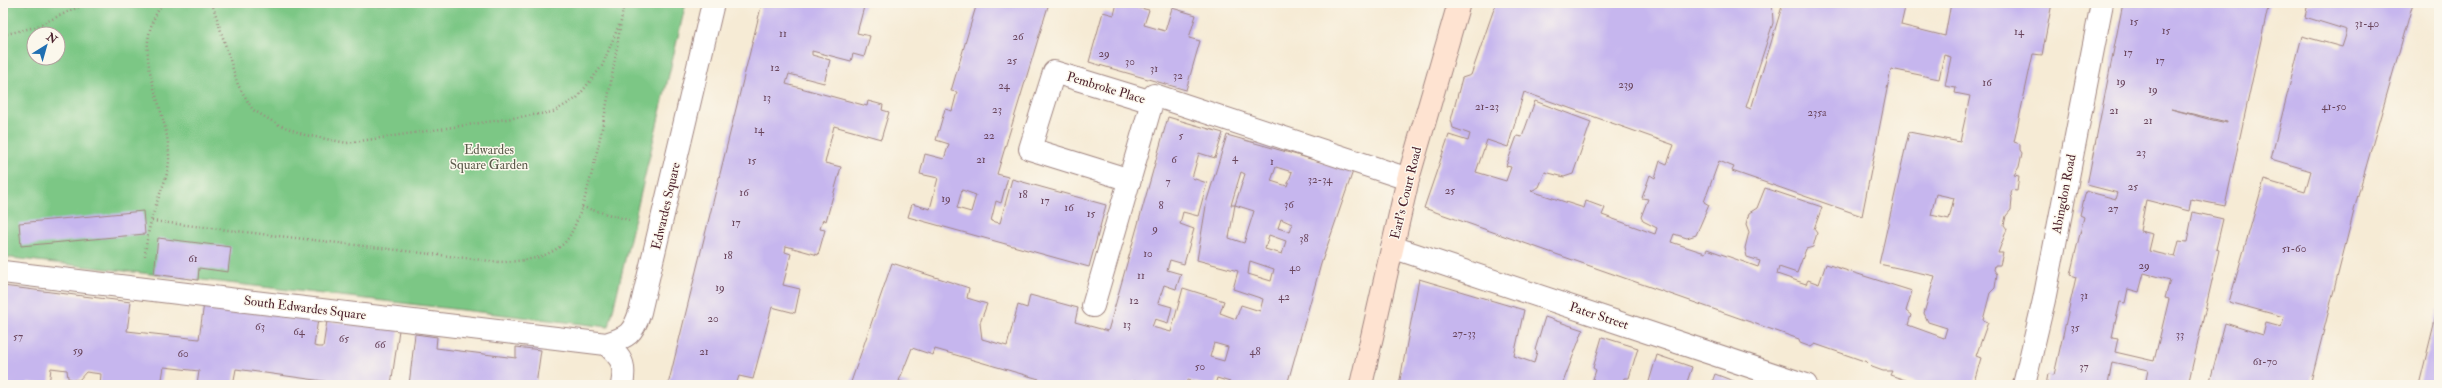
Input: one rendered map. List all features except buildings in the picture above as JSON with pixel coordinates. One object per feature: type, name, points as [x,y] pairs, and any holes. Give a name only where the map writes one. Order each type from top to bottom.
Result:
[{"type":"main road","name":"Earl's Court Road","points":[[1361,385],[1408,179],[1459,3]]},
{"type":"street","name":"Edwardes Square","points":[[606,344],[623,338],[635,330],[713,3]]},
{"type":"street","name":"Abingdon Road","points":[[2024,385],[2044,300],[2102,3]]},
{"type":"street","name":"Pembroke Place","points":[[1130,180],[1030,149],[1054,72],[1152,102]]},
{"type":"street","name":"Pembroke Place","points":[[1093,306],[1154,95],[1408,179]]},
{"type":"street","name":"Pater Street","points":[[1392,247],[1806,385]]},
{"type":"street","name":"South Edwardes Square","points":[[3,272],[606,344]]},
{"type":"street","points":[[606,344],[619,355],[625,371],[622,385]]},
{"type":"path","points":[[3,35],[35,27],[86,3]]},
{"type":"path","points":[[142,289],[145,253],[152,221],[165,182],[169,157],[165,122],[150,77],[147,49],[149,29],[163,3]]},
{"type":"path","points":[[212,3],[238,85],[253,110],[276,124],[305,135],[347,143],[553,112],[577,98],[602,66],[622,20]]},
{"type":"path","points":[[152,221],[499,262],[534,260],[563,245],[574,229],[582,207],[592,171],[622,20],[624,3]]},
{"type":"path","points":[[582,207],[660,228]]},
{"type":"green space","name":"Edwardes Square Garden","points":[[3,3],[686,3],[609,327],[3,257]]}]
